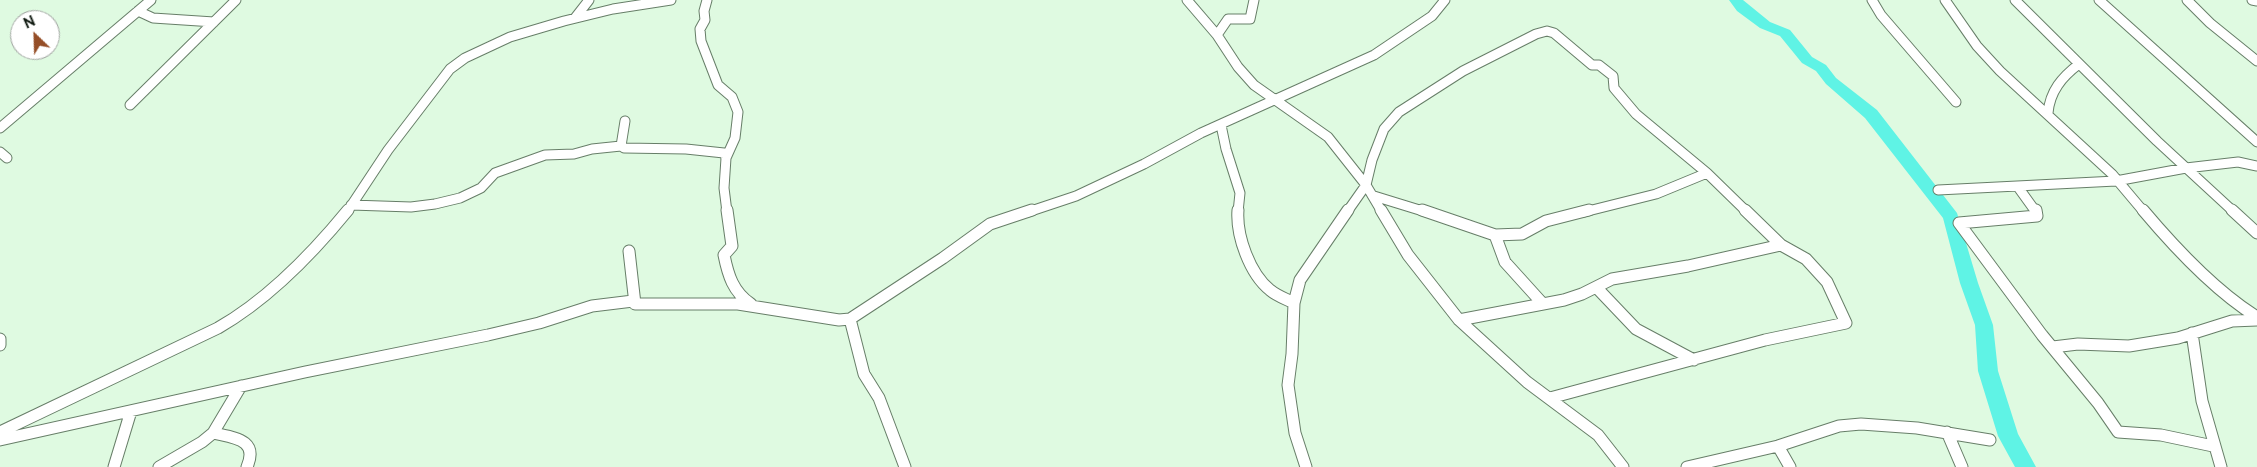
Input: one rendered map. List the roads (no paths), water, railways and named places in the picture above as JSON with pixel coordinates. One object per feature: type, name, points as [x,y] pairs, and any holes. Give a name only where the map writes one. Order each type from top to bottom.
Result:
[{"type":"street","points":[[0,128],[151,0]]},
{"type":"street","points":[[130,105],[236,0]]},
{"type":"street","points":[[575,18],[589,0]]},
{"type":"street","points":[[0,432],[218,328],[239,316],[307,258],[351,205],[388,150],[456,64],[489,47],[575,18],[635,4],[671,0]]},
{"type":"street","points":[[707,0],[704,10],[705,20],[700,29],[701,42],[718,85],[732,98],[738,112],[735,138],[726,158],[724,188],[732,246],[724,255],[737,293],[760,308]]},
{"type":"street","points":[[1187,0],[1197,14],[1217,35],[1238,67],[1254,85],[1274,102],[1301,117],[1328,137],[1374,196],[1395,237],[1460,320],[1527,382],[1598,435],[1623,467]]},
{"type":"street","points":[[1217,35],[1228,18],[1250,18],[1254,0]]},
{"type":"street","points":[[0,440],[450,341],[488,335],[539,323],[592,306],[633,301],[638,305],[738,304],[839,320],[850,319],[943,258],[990,224],[1076,196],[1144,164],[1178,145],[1374,55],[1432,16],[1445,0]]},
{"type":"street","points":[[1872,0],[1881,15],[1956,102]]},
{"type":"street","points":[[1945,0],[1978,46],[2000,71],[2048,113],[2116,181],[2163,234],[2196,266],[2257,318]]},
{"type":"street","points":[[2015,0],[2186,168],[2257,233]]},
{"type":"street","points":[[2099,0],[2257,142]]},
{"type":"street","points":[[2187,0],[2210,23],[2257,61]]},
{"type":"street","points":[[2252,0],[2257,1]]},
{"type":"street","points":[[138,11],[153,18],[214,22]]},
{"type":"street","points":[[1306,467],[1294,433],[1288,385],[1292,354],[1294,303],[1300,280],[1366,185],[1372,160],[1384,129],[1399,112],[1463,70],[1536,34],[1546,31],[1554,33],[1592,65],[1599,65],[1613,76],[1614,88],[1636,114],[1707,172],[1781,245],[1806,259],[1826,282],[1846,323],[1765,340],[1550,398]]},
{"type":"street","points":[[2048,113],[2048,104],[2052,92],[2063,77],[2079,64]]},
{"type":"street","points":[[621,146],[625,121]]},
{"type":"street","points":[[1221,125],[1226,149],[1240,193],[1237,223],[1243,248],[1263,284],[1272,292],[1294,303]]},
{"type":"street","points":[[351,205],[410,206],[435,204],[460,198],[481,188],[495,173],[545,155],[566,155],[592,149],[621,146],[624,148],[686,150],[724,153],[726,158]]},
{"type":"street","points":[[1938,190],[2018,187],[2062,182],[2116,181],[2186,168],[2238,162],[2257,166]]},
{"type":"street","points":[[1374,196],[1470,225],[1495,235],[1522,234],[1546,221],[1656,194],[1707,172]]},
{"type":"street","points":[[2018,187],[2036,210],[2037,216],[1960,223],[2042,335],[2118,432],[2161,435],[2213,446]]},
{"type":"street","points":[[1495,235],[1505,262],[1543,304]]},
{"type":"street","points":[[1460,320],[1564,300],[1612,279],[1688,266],[1781,245]]},
{"type":"street","points":[[629,250],[633,301]]},
{"type":"street","points":[[1596,287],[1636,329],[1694,360]]},
{"type":"street","points":[[2053,347],[2078,344],[2129,346],[2192,334],[2232,321],[2257,318]]},
{"type":"street","points":[[850,319],[864,374],[879,398],[905,467]]},
{"type":"street","points":[[2192,334],[2193,363],[2213,446],[2221,467]]},
{"type":"street","points":[[0,339],[0,344]]},
{"type":"street","points":[[159,467],[214,433],[241,386]]},
{"type":"street","points":[[114,467],[131,411]]},
{"type":"street","points":[[1687,467],[1778,446],[1839,426],[1861,424],[1947,432],[1990,440]]},
{"type":"street","points":[[1947,432],[1962,467]]},
{"type":"street","points":[[214,433],[243,440],[248,444],[251,449],[252,458],[247,467]]},
{"type":"street","points":[[1778,446],[1790,467]]},
{"type":"waterway","points":[[1736,0],[1742,8],[1765,25],[1785,33],[1807,60],[1821,68],[1831,81],[1871,114],[1951,217],[1969,283],[1984,325],[1988,371],[2008,436],[2026,467]]}]
